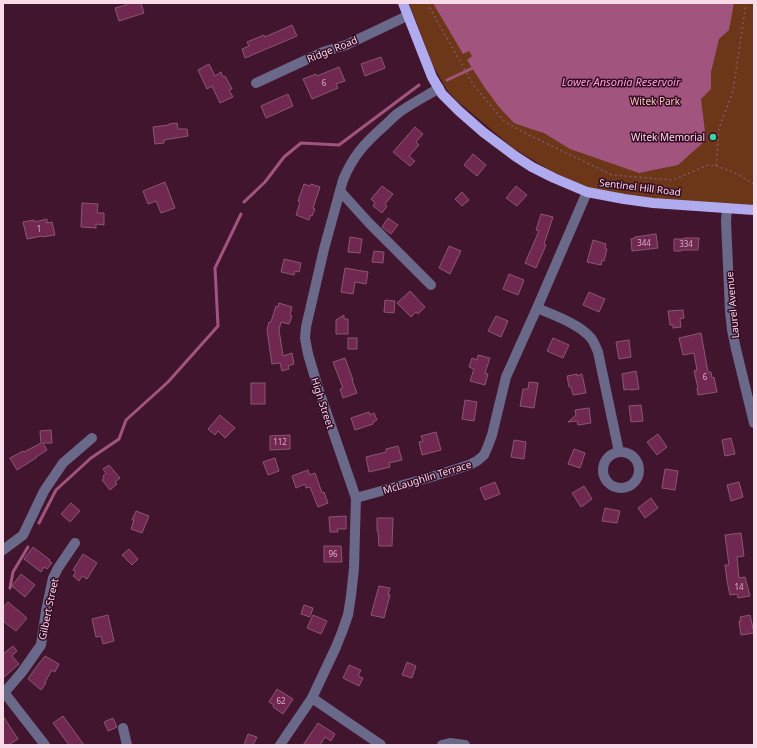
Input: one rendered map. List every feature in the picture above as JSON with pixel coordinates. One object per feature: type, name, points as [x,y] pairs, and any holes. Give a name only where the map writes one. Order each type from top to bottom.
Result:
[{"type":"main road","name":"Sentinel Hill Road","points":[[403,3],[432,77],[450,103],[483,132],[532,167],[587,192],[653,203],[754,210]]},
{"type":"street","name":"Ridge Road","points":[[256,83],[323,52],[346,45],[408,16]]},
{"type":"street","name":"High Street","points":[[280,745],[312,698],[336,647],[348,615],[354,568],[356,498],[319,391],[305,338],[306,327],[324,249],[340,192],[348,170],[361,148],[397,114],[439,88]]},
{"type":"street","points":[[340,192],[431,285]]},
{"type":"street","name":"McLaughlin Terrace","points":[[356,498],[469,465],[484,455],[492,435],[506,377],[587,192]]},
{"type":"street","name":"Laurel Avenue","points":[[727,208],[726,221],[732,330],[754,423]]},
{"type":"street","points":[[537,308],[576,326],[585,332],[595,344],[619,452]]},
{"type":"street","points":[[3,550],[23,535],[44,491],[63,463],[92,438]]},
{"type":"street","name":"Gilbert Street","points":[[5,696],[41,645],[53,578],[58,568],[76,543]]},
{"type":"street","points":[[5,696],[45,745]]},
{"type":"street","points":[[312,698],[381,745]]},
{"type":"street","points":[[123,728],[127,745]]},
{"type":"street","points":[[442,745],[450,743],[465,745]]},
{"type":"path","points":[[427,3],[474,86],[505,122],[612,175],[673,180],[708,165],[733,172],[754,184]]},
{"type":"path","points":[[716,166],[719,128],[733,91],[746,3]]},
{"type":"green space","name":"Lower Ansonia Reservoir","points":[[409,3],[754,3],[754,206],[645,200],[587,187],[551,171],[513,148],[456,100],[447,90],[433,66]]},
{"type":"water","name":"Lower Ansonia Reservoir","points":[[433,3],[734,3],[729,30],[719,39],[711,72],[711,89],[701,99],[706,140],[678,165],[639,173],[570,149],[544,133],[514,123],[499,107],[485,88],[467,60],[472,56],[469,51],[463,54]]},
{"type":"building","points":[[126,3],[141,3],[144,13],[119,21],[115,8],[126,5]]},
{"type":"building","points":[[292,25],[297,36],[245,58],[242,49],[249,46],[247,42],[264,35],[265,37]]},
{"type":"building","points":[[381,57],[385,68],[365,76],[361,64]]},
{"type":"building","points":[[209,64],[215,76],[221,72],[223,77],[225,76],[232,89],[229,90],[233,97],[220,103],[212,86],[207,89],[198,70]]},
{"type":"building","points":[[339,67],[345,81],[336,84],[338,88],[312,99],[303,79],[316,74],[317,76]]},
{"type":"building","points":[[288,94],[293,106],[266,118],[261,106]]},
{"type":"building","points":[[177,123],[178,129],[187,129],[188,136],[164,140],[164,143],[155,144],[153,127]]},
{"type":"building","points":[[415,127],[423,134],[416,142],[419,145],[409,156],[415,161],[410,166],[393,152]]},
{"type":"building","points":[[473,154],[486,165],[477,176],[464,165]]},
{"type":"building","points":[[165,182],[175,208],[161,213],[156,201],[148,204],[143,191]]},
{"type":"building","points":[[304,184],[310,186],[311,184],[320,187],[313,208],[315,209],[309,220],[296,215],[300,202],[298,201]]},
{"type":"building","points":[[382,186],[393,194],[385,204],[387,206],[382,213],[373,206],[375,203],[371,199]]},
{"type":"building","points":[[516,186],[527,195],[517,206],[506,198]]},
{"type":"building","points":[[462,192],[469,200],[462,206],[455,199]]},
{"type":"building","points":[[82,203],[98,204],[97,213],[104,213],[104,225],[96,224],[96,228],[81,227]]},
{"type":"building","points":[[541,214],[553,217],[544,244],[546,245],[536,268],[525,263],[539,231],[536,230]]},
{"type":"building","points":[[388,218],[398,225],[391,234],[382,227]]},
{"type":"building","points":[[47,219],[47,223],[52,222],[55,235],[27,239],[23,222],[34,220],[35,222]]},
{"type":"building","points":[[656,234],[658,248],[632,251],[631,239]]},
{"type":"building","points":[[350,237],[362,239],[360,253],[348,252]]},
{"type":"building","points":[[699,238],[698,250],[674,251],[674,239]]},
{"type":"building","points":[[593,240],[606,244],[605,248],[607,249],[604,261],[602,260],[601,265],[587,262]]},
{"type":"building","points":[[449,246],[461,251],[450,274],[439,268]]},
{"type":"building","points":[[374,251],[384,252],[383,263],[372,262]]},
{"type":"building","points":[[284,259],[301,263],[299,272],[295,271],[294,275],[281,272]]},
{"type":"building","points":[[345,268],[368,272],[366,284],[355,282],[353,294],[341,292]]},
{"type":"building","points":[[509,274],[524,280],[518,295],[503,289]]},
{"type":"building","points":[[410,291],[425,307],[418,314],[416,312],[411,317],[397,303]]},
{"type":"building","points":[[589,292],[605,299],[599,312],[583,305]]},
{"type":"building","points":[[385,300],[395,301],[394,313],[384,312]]},
{"type":"building","points":[[279,303],[292,307],[290,315],[292,316],[289,324],[281,322],[279,330],[283,356],[292,353],[294,364],[288,366],[289,369],[282,371],[280,363],[272,364],[267,330],[276,306],[278,307]]},
{"type":"building","points":[[683,310],[684,318],[680,319],[681,327],[673,328],[673,325],[670,325],[668,311]]},
{"type":"building","points":[[344,315],[344,319],[348,319],[348,334],[336,334],[336,320]]},
{"type":"building","points":[[496,316],[508,321],[501,337],[488,331]]},
{"type":"building","points":[[701,333],[708,372],[711,372],[712,378],[714,377],[717,392],[698,395],[694,371],[697,370],[694,353],[683,355],[679,338]]},
{"type":"building","points":[[348,338],[357,338],[357,349],[348,349]]},
{"type":"building","points":[[553,338],[569,345],[563,358],[547,351]]},
{"type":"building","points":[[629,340],[631,357],[619,359],[616,342]]},
{"type":"building","points":[[478,355],[490,358],[485,373],[488,374],[485,385],[470,381],[474,369],[469,367],[472,358],[477,360]]},
{"type":"building","points":[[345,358],[357,393],[343,398],[340,389],[343,388],[333,362]]},
{"type":"building","points":[[636,371],[639,389],[624,390],[622,374]]},
{"type":"building","points":[[577,374],[577,376],[582,374],[586,393],[573,395],[571,387],[569,387],[567,376]]},
{"type":"building","points":[[529,382],[538,383],[534,408],[520,406],[523,389],[528,389]]},
{"type":"building","points":[[251,383],[265,383],[265,404],[251,404]]},
{"type":"building","points":[[465,400],[477,402],[474,421],[462,419]]},
{"type":"building","points":[[641,405],[643,421],[631,422],[629,406]]},
{"type":"building","points":[[589,408],[591,423],[578,425],[577,421],[568,422],[576,415],[575,410]]},
{"type":"building","points":[[369,412],[370,415],[374,413],[377,420],[373,422],[373,424],[355,430],[351,418]]},
{"type":"building","points":[[220,415],[235,428],[225,438],[218,431],[215,435],[208,429]]},
{"type":"building","points":[[51,430],[52,443],[43,443],[47,450],[17,470],[10,458],[41,443],[40,431]]},
{"type":"building","points":[[436,432],[441,450],[422,455],[419,442],[423,441],[421,436]]},
{"type":"building","points":[[658,434],[667,447],[657,455],[647,442]]},
{"type":"building","points":[[290,435],[290,449],[270,450],[270,436]]},
{"type":"building","points":[[731,438],[735,454],[725,456],[722,440]]},
{"type":"building","points":[[514,440],[526,442],[524,459],[511,457]]},
{"type":"building","points":[[398,446],[402,460],[389,463],[390,467],[369,472],[366,457],[386,452],[386,449]]},
{"type":"building","points":[[574,449],[585,453],[580,468],[568,464]]},
{"type":"building","points":[[275,458],[279,471],[268,475],[263,462]]},
{"type":"building","points":[[109,465],[120,478],[115,482],[117,484],[110,490],[102,480],[106,473],[103,469]]},
{"type":"building","points":[[665,469],[678,471],[675,490],[662,488]]},
{"type":"building","points":[[308,470],[310,475],[315,473],[322,493],[324,492],[328,503],[318,507],[310,487],[306,488],[305,484],[296,488],[292,476]]},
{"type":"building","points":[[495,482],[500,494],[485,500],[480,488]]},
{"type":"building","points":[[739,482],[743,497],[731,501],[727,485]]},
{"type":"building","points":[[584,486],[592,499],[581,507],[572,493]]},
{"type":"building","points":[[651,498],[658,508],[645,518],[638,508]]},
{"type":"building","points":[[71,503],[80,511],[70,522],[61,514]]},
{"type":"building","points":[[605,508],[620,511],[617,523],[602,521]]},
{"type":"building","points":[[136,511],[149,516],[142,533],[131,529],[134,520],[132,520]]},
{"type":"building","points":[[346,516],[346,529],[337,529],[338,532],[330,532],[329,517]]},
{"type":"building","points":[[377,518],[393,518],[392,546],[379,546]]},
{"type":"building","points":[[741,533],[744,556],[737,557],[739,578],[745,577],[750,596],[738,598],[737,594],[730,595],[727,581],[725,565],[729,565],[725,535]]},
{"type":"building","points":[[324,546],[341,546],[342,562],[324,562]]},
{"type":"building","points":[[33,547],[52,563],[47,569],[44,567],[41,572],[24,559]]},
{"type":"building","points":[[129,549],[138,559],[132,565],[122,555]]},
{"type":"building","points":[[83,554],[97,563],[87,579],[82,576],[79,581],[73,576],[76,572],[73,570]]},
{"type":"building","points":[[21,574],[35,585],[25,597],[12,586]]},
{"type":"building","points":[[379,586],[390,588],[388,595],[390,595],[384,618],[371,615]]},
{"type":"building","points":[[8,602],[27,618],[16,631],[3,621],[3,608]]},
{"type":"building","points":[[304,605],[313,608],[310,617],[301,614]]},
{"type":"building","points":[[108,615],[114,641],[103,644],[101,636],[96,637],[92,619]]},
{"type":"building","points":[[313,615],[327,621],[321,634],[307,628]]},
{"type":"building","points":[[750,615],[754,633],[741,635],[739,621],[741,621],[740,617]]},
{"type":"building","points":[[13,646],[17,651],[12,656],[19,664],[3,678],[3,654]]},
{"type":"building","points":[[45,656],[59,664],[55,672],[52,670],[41,690],[28,679]]},
{"type":"building","points":[[407,662],[416,666],[412,678],[402,675]]},
{"type":"building","points":[[349,665],[361,670],[358,676],[363,678],[359,686],[343,678]]},
{"type":"building","points":[[277,689],[293,699],[283,714],[269,702]]},
{"type":"building","points":[[3,716],[18,739],[8,745],[3,745]]},
{"type":"building","points":[[63,716],[84,745],[69,745],[53,723]]},
{"type":"building","points":[[113,718],[117,727],[108,731],[104,722]]},
{"type":"building","points":[[318,723],[335,734],[331,741],[325,737],[320,745],[303,745]]},
{"type":"building","points":[[248,734],[257,737],[253,745],[244,745]]},
{"type":"waterway","points":[[447,80],[475,67]]},
{"type":"waterway","points":[[244,202],[265,182],[284,157],[301,143],[339,145],[419,85]]},
{"type":"waterway","points":[[39,523],[56,490],[91,458],[119,439],[126,420],[168,382],[218,326],[215,268],[241,214]]},
{"type":"waterway","points":[[10,588],[13,572],[28,547]]},
{"type":"place","name":"Witek Memorial","points":[[713,137]]},
{"type":"park label","name":"Witek Park","points":[[655,101]]}]
